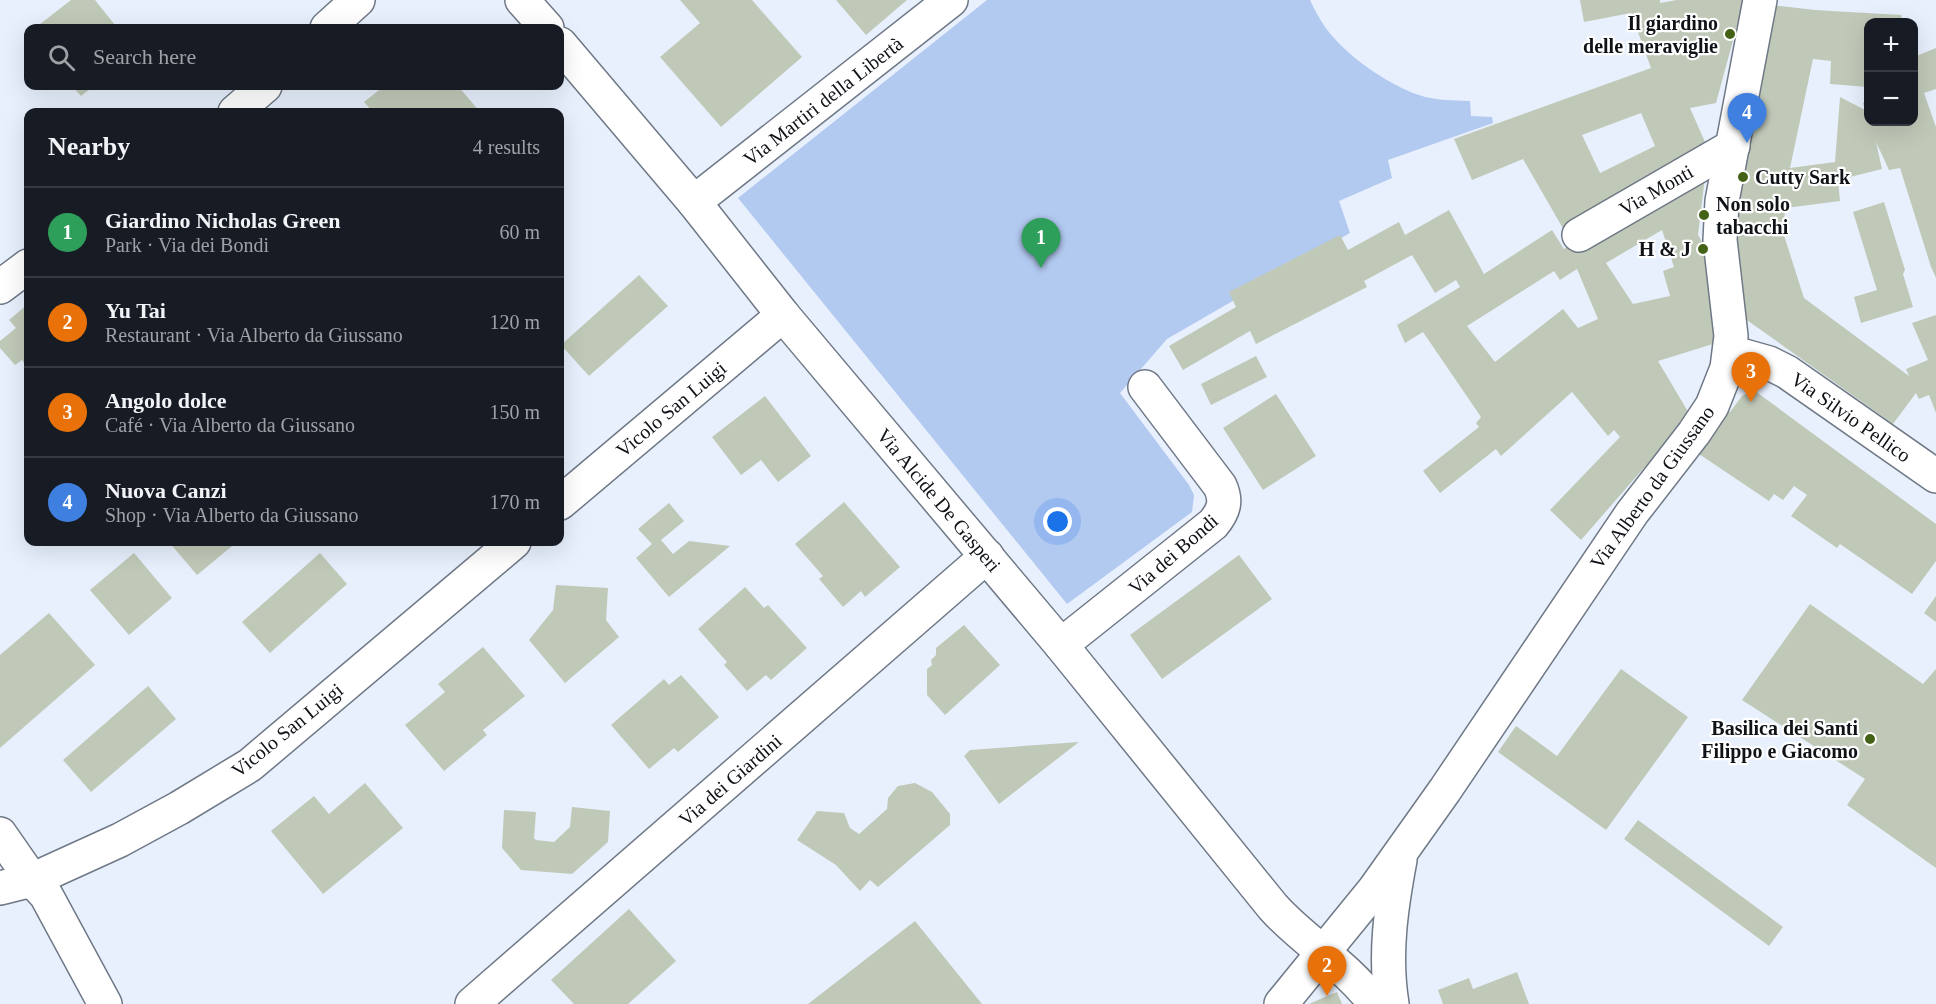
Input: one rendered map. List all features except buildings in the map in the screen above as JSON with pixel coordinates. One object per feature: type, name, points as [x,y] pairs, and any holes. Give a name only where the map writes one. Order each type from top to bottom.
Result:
[{"type":"street","points":[[331,24],[358,0]]},
{"type":"street","points":[[522,0],[543,24]]},
{"type":"street","name":"Via Martiri della Libertà","points":[[694,202],[951,0]]},
{"type":"street","name":"Via Alberto da Giussano","points":[[1281,1004],[1362,906],[1632,513],[1712,406],[1723,381],[1730,352],[1731,336],[1720,240],[1722,201],[1760,0]]},
{"type":"street","name":"Via Alcide De Gasperi","points":[[564,49],[694,202],[783,315],[1061,645],[1273,907],[1290,926],[1324,951]]},
{"type":"street","points":[[240,108],[260,90]]},
{"type":"street","name":"Via Monti","points":[[1579,235],[1733,146]]},
{"type":"street","points":[[0,287],[24,269]]},
{"type":"street","name":"Vicolo San Luigi","points":[[564,500],[783,315]]},
{"type":"street","name":"Via Silvio Pellico","points":[[1730,352],[1769,363],[1787,372],[1936,476]]},
{"type":"street","name":"Via dei Bondi","points":[[1061,645],[1213,524],[1223,510],[1224,494],[1220,486],[1145,387]]},
{"type":"street","name":"Vicolo San Luigi","points":[[0,888],[32,880],[120,840],[250,765],[509,546]]},
{"type":"street","name":"Via dei Giardini","points":[[472,1004],[987,556]]},
{"type":"street","points":[[0,834],[46,896],[105,1004]]},
{"type":"street","name":"Via Alberto da Giussano","points":[[1392,1004],[1389,981],[1389,931],[1402,850]]},
{"type":"street","points":[[1324,951],[1375,1004]]},
{"type":"shaded area","points":[[987,0],[1310,0],[1331,35],[1352,56],[1374,72],[1397,86],[1425,97],[1470,101],[1471,116],[1492,117],[1493,123],[1388,160],[1392,178],[1339,201],[1350,233],[1167,339],[1120,393],[1189,485],[1194,495],[1192,512],[1067,604],[738,198]]},
{"type":"place","name":"Il giardino delle meraviglie","points":[[1730,34]]},
{"type":"place","name":"Nuova Canzi","points":[[1747,143]]},
{"type":"place","name":"Cutty Sark","points":[[1743,177]]},
{"type":"place","name":"Non solo tabacchi","points":[[1704,215]]},
{"type":"place","name":"H & J","points":[[1703,249]]},
{"type":"place","name":"Giardino Nicholas Green","points":[[1041,268]]},
{"type":"place","name":"Angolo dolce","points":[[1751,402]]},
{"type":"place","name":"Basilica dei Santi Filippo e Giacomo","points":[[1870,739]]},
{"type":"place","name":"Yu Tai","points":[[1327,996]]}]
